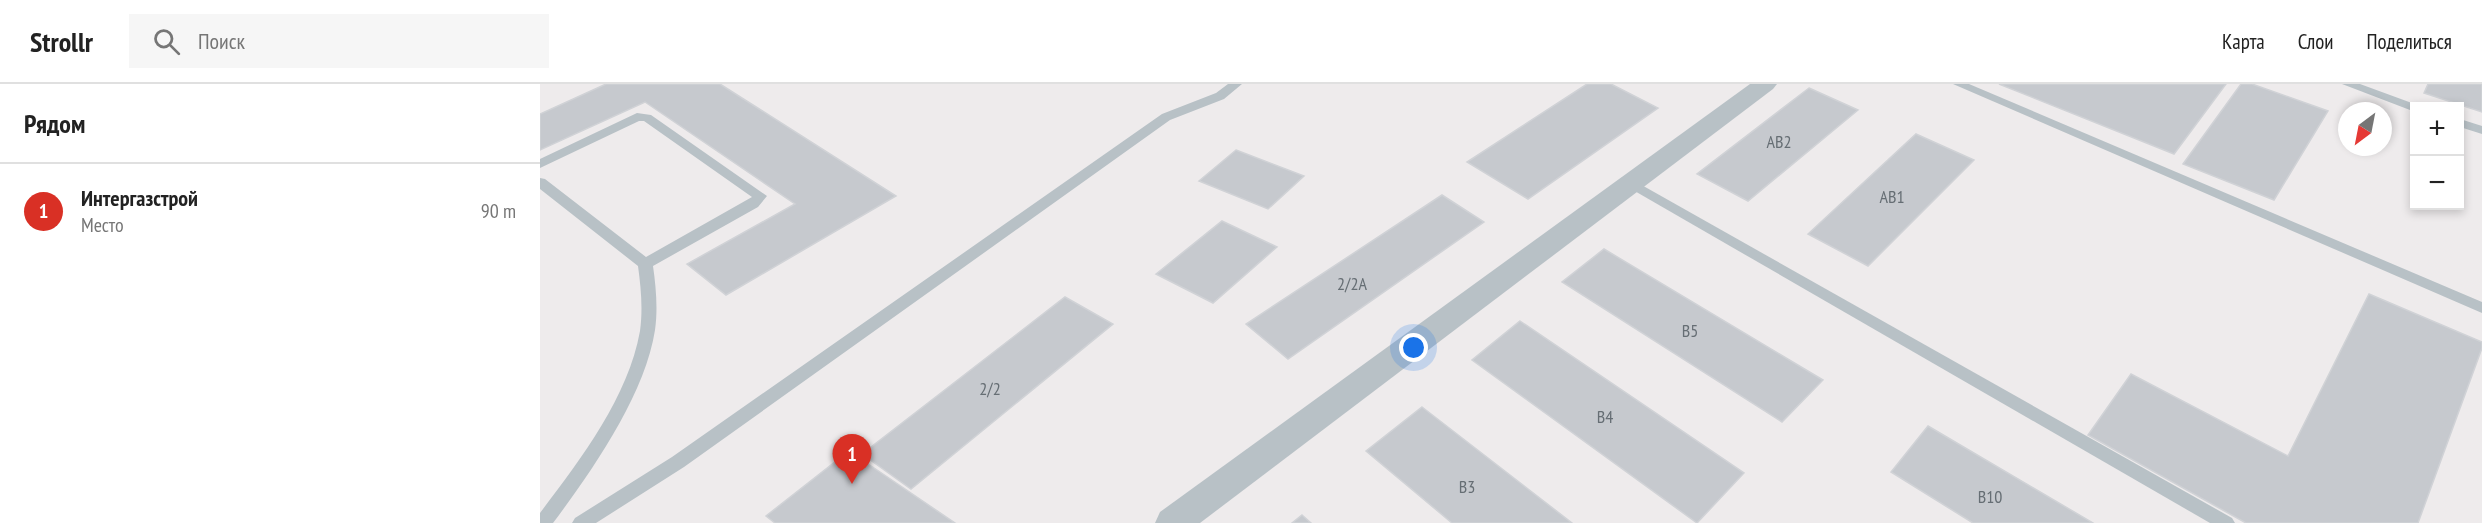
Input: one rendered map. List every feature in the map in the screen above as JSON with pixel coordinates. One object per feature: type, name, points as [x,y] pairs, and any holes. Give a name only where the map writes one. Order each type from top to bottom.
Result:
[{"type":"street","points":[[1173,523],[1765,84]]},
{"type":"lane","points":[[581,523],[678,462],[1166,117],[1220,96],[1236,84]]},
{"type":"lane","points":[[1959,84],[2482,308]]},
{"type":"lane","points":[[2349,84],[2410,105]]},
{"type":"lane","points":[[540,164],[637,117],[647,118],[760,196],[753,204],[645,264]]},
{"type":"lane","points":[[2464,124],[2482,130]]},
{"type":"lane","points":[[540,182],[645,264],[650,294],[645,341],[622,401],[566,493],[543,523]]},
{"type":"lane","points":[[1631,183],[2226,523]]},
{"type":"building","points":[[606,84],[720,84],[896,196],[726,295],[687,264],[795,204],[645,102],[540,150],[540,114]]},
{"type":"building","points":[[1587,84],[1611,84],[1658,108],[1528,199],[1467,162]]},
{"type":"building","points":[[1999,84],[2226,84],[2174,154]]},
{"type":"building","points":[[2241,84],[2252,84],[2328,111],[2274,200],[2183,164]]},
{"type":"building","points":[[2428,84],[2482,84],[2482,112],[2464,106],[2464,102],[2451,102],[2424,93]]},
{"type":"building","points":[[1809,88],[1858,110],[1748,201],[1697,174]]},
{"type":"building","points":[[1916,134],[1974,160],[1868,266],[1808,234]]},
{"type":"building","points":[[1236,150],[1304,176],[1268,209],[1199,181]]},
{"type":"building","points":[[1442,195],[1484,222],[1288,359],[1246,324]]},
{"type":"building","points":[[1222,221],[1277,247],[1213,303],[1156,274]]},
{"type":"building","points":[[1604,249],[1823,380],[1782,422],[1562,282]]},
{"type":"building","points":[[2369,294],[2482,342],[2482,348],[2418,523],[2246,523],[2088,435],[2131,374],[2288,456]]},
{"type":"building","points":[[1065,297],[1113,324],[911,489],[862,454]]},
{"type":"building","points":[[1520,321],[1744,473],[1697,523],[1472,360]]},
{"type":"building","points":[[1422,407],[1572,523],[1452,523],[1366,451]]},
{"type":"building","points":[[1928,426],[2093,523],[1973,523],[1891,472]]},
{"type":"building","points":[[849,451],[955,523],[775,523],[766,516]]},
{"type":"building","points":[[1302,515],[1311,523],[1292,523]]},
{"type":"place","name":"Интергазстрой","points":[[852,484]]}]
